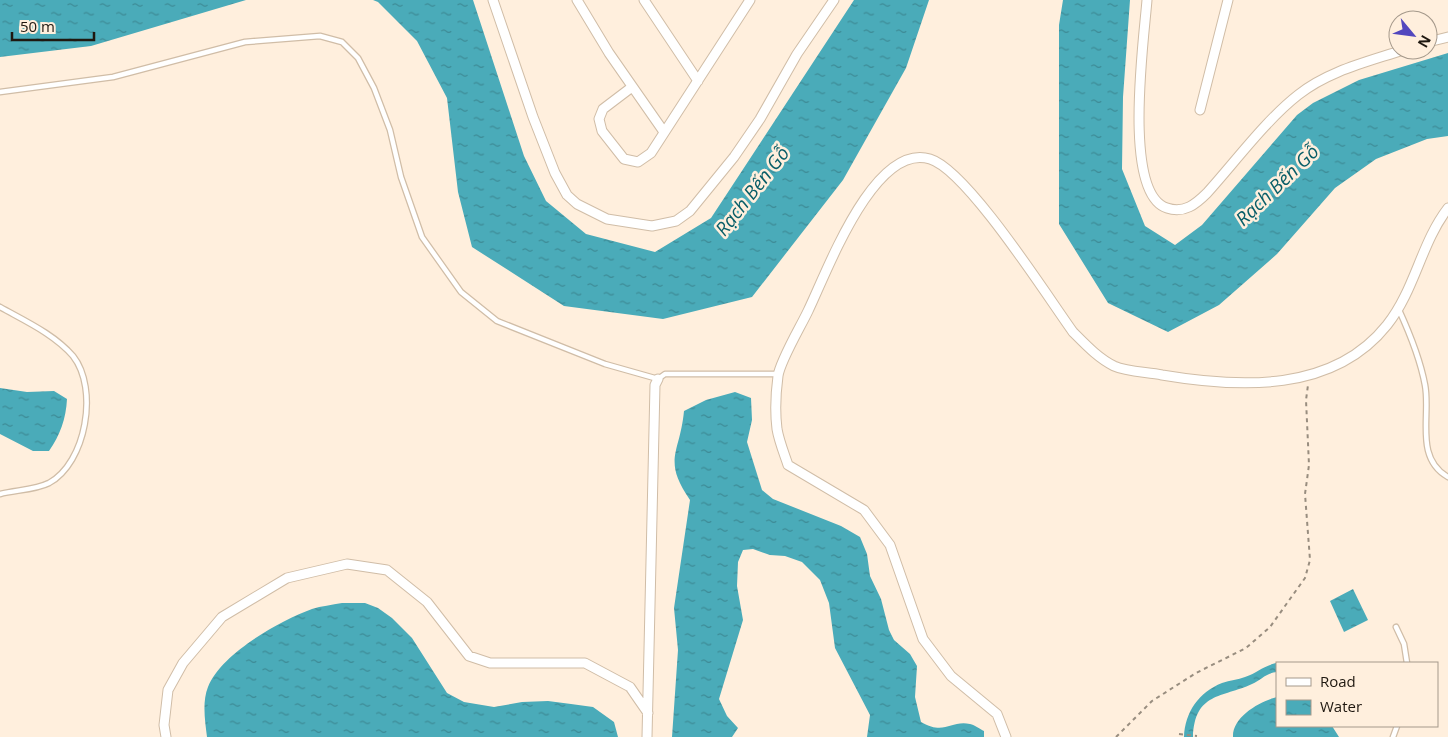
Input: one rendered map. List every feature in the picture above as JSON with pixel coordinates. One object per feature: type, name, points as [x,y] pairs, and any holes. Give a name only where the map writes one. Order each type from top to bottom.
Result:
[{"type":"street","points":[[493,0],[555,173],[567,195],[577,204],[607,219],[652,226],[676,221],[690,211],[734,157],[756,125],[797,54],[834,0]]},
{"type":"street","points":[[577,0],[632,87],[664,132]]},
{"type":"street","points":[[644,0],[698,81]]},
{"type":"street","points":[[632,87],[603,109],[599,120],[602,131],[624,159],[631,162],[645,159],[750,0]]},
{"type":"street","points":[[1147,0],[1138,110],[1142,168],[1150,194],[1164,207],[1174,210],[1184,210],[1196,204],[1208,194],[1298,94],[1344,70],[1388,55]]},
{"type":"street","points":[[1200,110],[1228,0]]},
{"type":"street","points":[[1006,737],[997,714],[951,676],[923,639],[890,544],[864,510],[788,465],[777,428],[778,374],[860,204],[882,176],[903,160],[917,156],[932,159],[956,176],[976,198],[1074,332],[1092,352],[1115,367],[1196,381],[1244,383],[1285,381],[1309,376],[1332,368],[1372,341],[1387,325],[1398,308],[1431,235],[1448,208]]},
{"type":"street","points":[[647,737],[655,385],[658,379]]},
{"type":"street","points":[[166,737],[164,725],[168,690],[183,664],[222,617],[287,578],[347,564],[388,570],[427,602],[470,656],[490,663],[584,663],[630,687],[648,713]]},
{"type":"lane","points":[[0,92],[113,77],[245,42],[320,36],[342,42],[358,58],[374,88],[390,130],[401,177],[422,237],[461,292],[497,321],[605,364],[658,379],[665,374],[778,374]]},
{"type":"lane","points":[[0,307],[62,345],[74,358],[83,375],[86,399],[82,440],[64,472],[48,484],[0,494]]},
{"type":"lane","points":[[1398,308],[1415,344],[1426,388],[1427,446],[1433,462],[1441,473],[1448,477]]},
{"type":"lane","points":[[1396,627],[1404,644],[1407,662]]},
{"type":"path","points":[[1116,737],[1152,701],[1196,673],[1246,648],[1270,627],[1305,578],[1310,560],[1305,494],[1309,465],[1306,400],[1309,376]]},
{"type":"path","points":[[1179,734],[1197,736]]},
{"type":"water","points":[[0,0],[246,0],[91,46],[0,57]]},
{"type":"water","name":"Rạch Bến Gỗ","points":[[373,0],[473,0],[524,156],[546,201],[586,234],[655,252],[711,218],[854,0],[929,0],[906,68],[843,180],[752,297],[663,319],[564,306],[472,247],[458,192],[447,98],[417,41],[378,2]]},
{"type":"water","name":"Rạch Bến Gỗ","points":[[1063,0],[1130,0],[1123,97],[1122,169],[1145,226],[1175,245],[1202,225],[1297,115],[1313,103],[1359,80],[1425,60],[1438,60],[1438,56],[1448,53],[1448,136],[1427,139],[1376,159],[1335,188],[1277,254],[1219,305],[1168,332],[1108,303],[1059,224],[1059,25]]},
{"type":"water","points":[[0,388],[27,392],[54,391],[67,399],[62,427],[49,451],[33,451],[0,434]]},
{"type":"water","points":[[735,392],[751,398],[752,420],[747,442],[762,490],[773,499],[841,526],[860,537],[867,554],[870,576],[881,599],[889,630],[894,640],[910,654],[917,666],[915,697],[921,722],[936,728],[963,723],[970,724],[984,731],[984,737],[867,737],[870,715],[835,648],[829,603],[820,580],[802,562],[753,549],[743,550],[738,562],[737,586],[743,620],[719,699],[727,716],[738,728],[732,737],[672,737],[678,650],[674,608],[690,500],[677,475],[675,456],[684,411],[706,400]]},
{"type":"water","points":[[1353,589],[1368,620],[1344,632],[1330,601]]},
{"type":"water","points":[[342,603],[365,603],[378,608],[392,618],[412,638],[447,693],[464,702],[494,707],[522,702],[548,701],[593,707],[614,722],[618,737],[207,737],[206,693],[215,675],[225,663],[252,640],[299,614],[323,606]]},
{"type":"water","points":[[1275,663],[1276,672],[1252,684],[1212,699],[1205,704],[1195,722],[1193,737],[1184,737],[1190,711],[1206,692],[1222,683],[1250,675]]},
{"type":"water","points":[[1276,697],[1276,727],[1333,727],[1339,737],[1233,737],[1237,723],[1242,717],[1255,706]]}]
